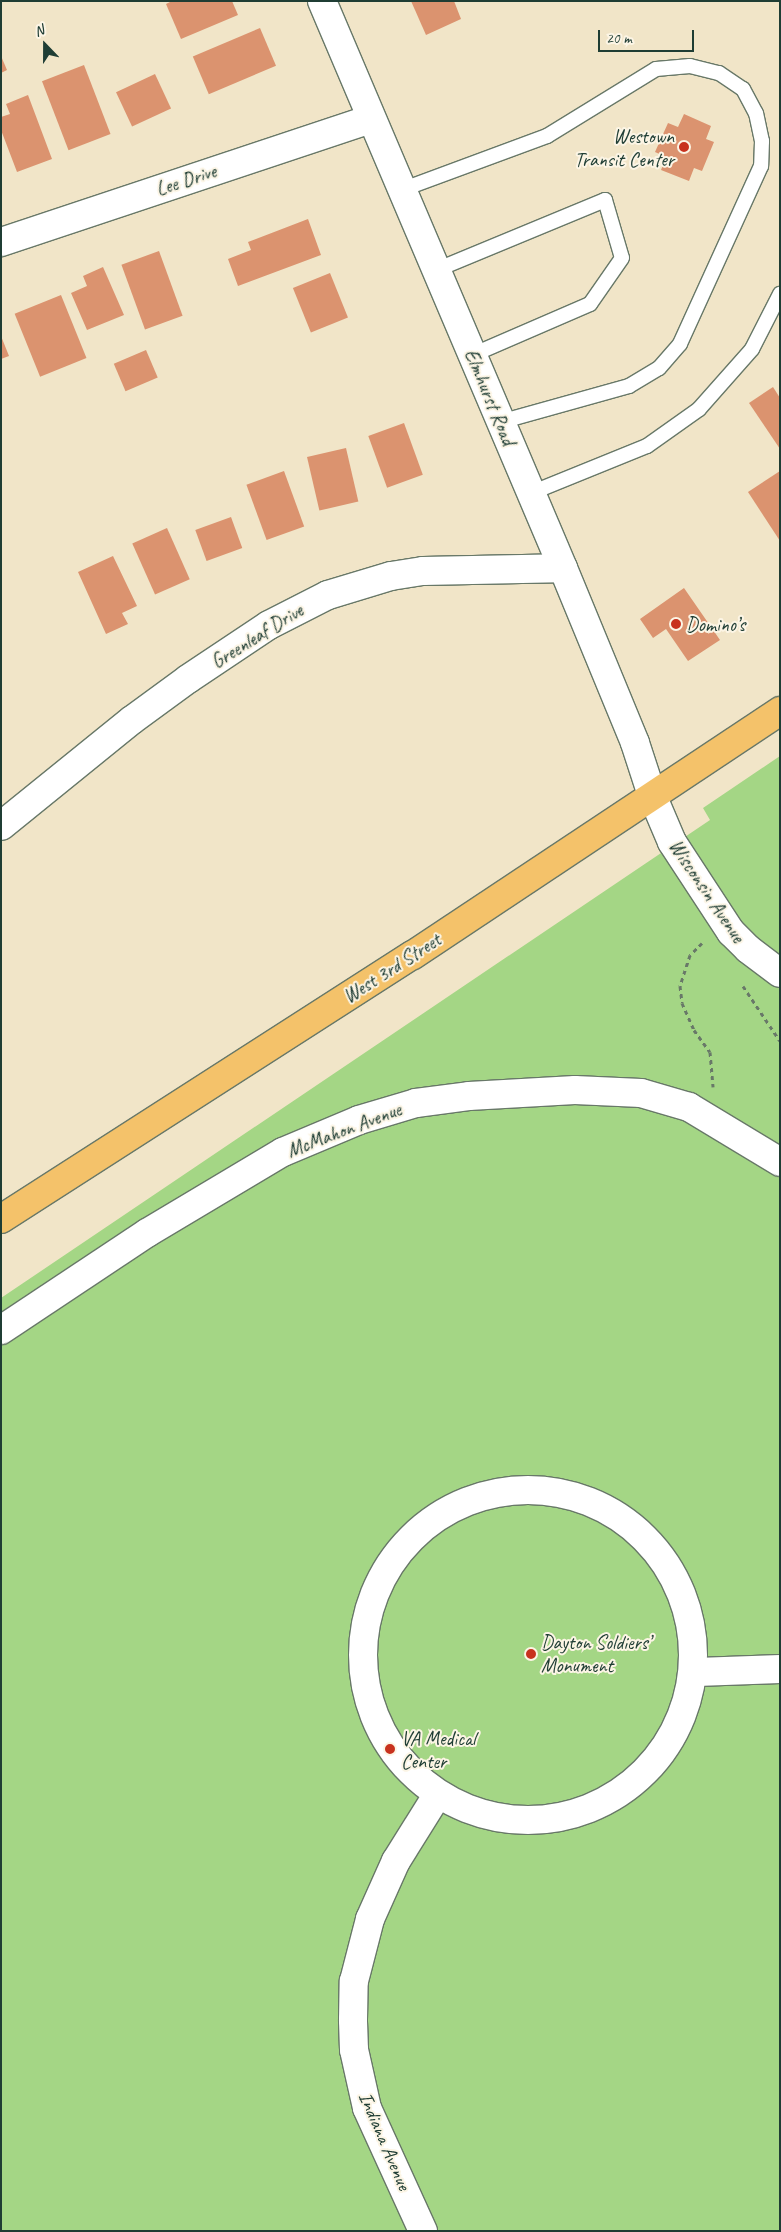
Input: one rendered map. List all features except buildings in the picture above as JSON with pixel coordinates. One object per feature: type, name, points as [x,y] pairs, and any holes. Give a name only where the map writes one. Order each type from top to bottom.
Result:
[{"type":"main road","name":"West 3rd Street","points":[[1,1219],[414,955],[780,711]]},
{"type":"street","name":"Elmhurst Road","points":[[322,1],[563,568],[635,743],[652,795]]},
{"type":"street","name":"Lee Drive","points":[[1,242],[371,119]]},
{"type":"street","name":"Greenleaf Drive","points":[[1,826],[132,720],[188,679],[269,625],[328,595],[391,576],[423,571],[563,568]]},
{"type":"street","name":"Wisconsin Avenue","points":[[652,795],[672,842],[731,932],[748,950],[780,973]]},
{"type":"street","name":"McMahon Avenue","points":[[1,1330],[147,1233],[283,1152],[359,1120],[416,1103],[468,1096],[575,1090],[641,1093],[697,1112],[780,1162]]},
{"type":"street","points":[[506,1491],[550,1491],[580,1497],[620,1518],[653,1549],[678,1588],[697,1643],[697,1672],[691,1701],[666,1744],[633,1779],[606,1798],[558,1813],[508,1818],[474,1814],[436,1797],[409,1772],[383,1729],[367,1682],[363,1651],[373,1596],[396,1553],[444,1513],[464,1503],[506,1491]]},
{"type":"street","points":[[697,1672],[780,1669]]},
{"type":"street","name":"Indiana Avenue","points":[[424,2231],[367,2108],[354,2050],[352,2020],[354,1981],[370,1919],[396,1861],[436,1797]]},
{"type":"lane","points":[[401,190],[547,136],[656,69],[690,66],[719,73],[743,89],[756,113],[762,140],[761,166],[680,344],[659,368],[629,386],[500,422]]},
{"type":"lane","points":[[436,270],[606,200],[622,258],[590,304],[472,355]]},
{"type":"lane","points":[[530,493],[647,446],[699,409],[752,349],[780,294]]},
{"type":"path","points":[[697,1112],[709,1100],[713,1089],[710,1052],[694,1030],[682,1003],[680,986],[690,955],[706,940]]},
{"type":"path","points":[[741,979],[780,1041]]},
{"type":"green space","name":"VA Medical Center","points":[[780,756],[780,2231],[1,2231],[1,1298],[710,820],[703,808]]},
{"type":"place","name":"Westown Transit Center","points":[[684,147]]},
{"type":"place","name":"Domino’s","points":[[676,624]]},
{"type":"place","name":"Dayton Soldiers’ Monument","points":[[531,1654]]},
{"type":"place","name":"VA Medical Center","points":[[390,1749]]}]
